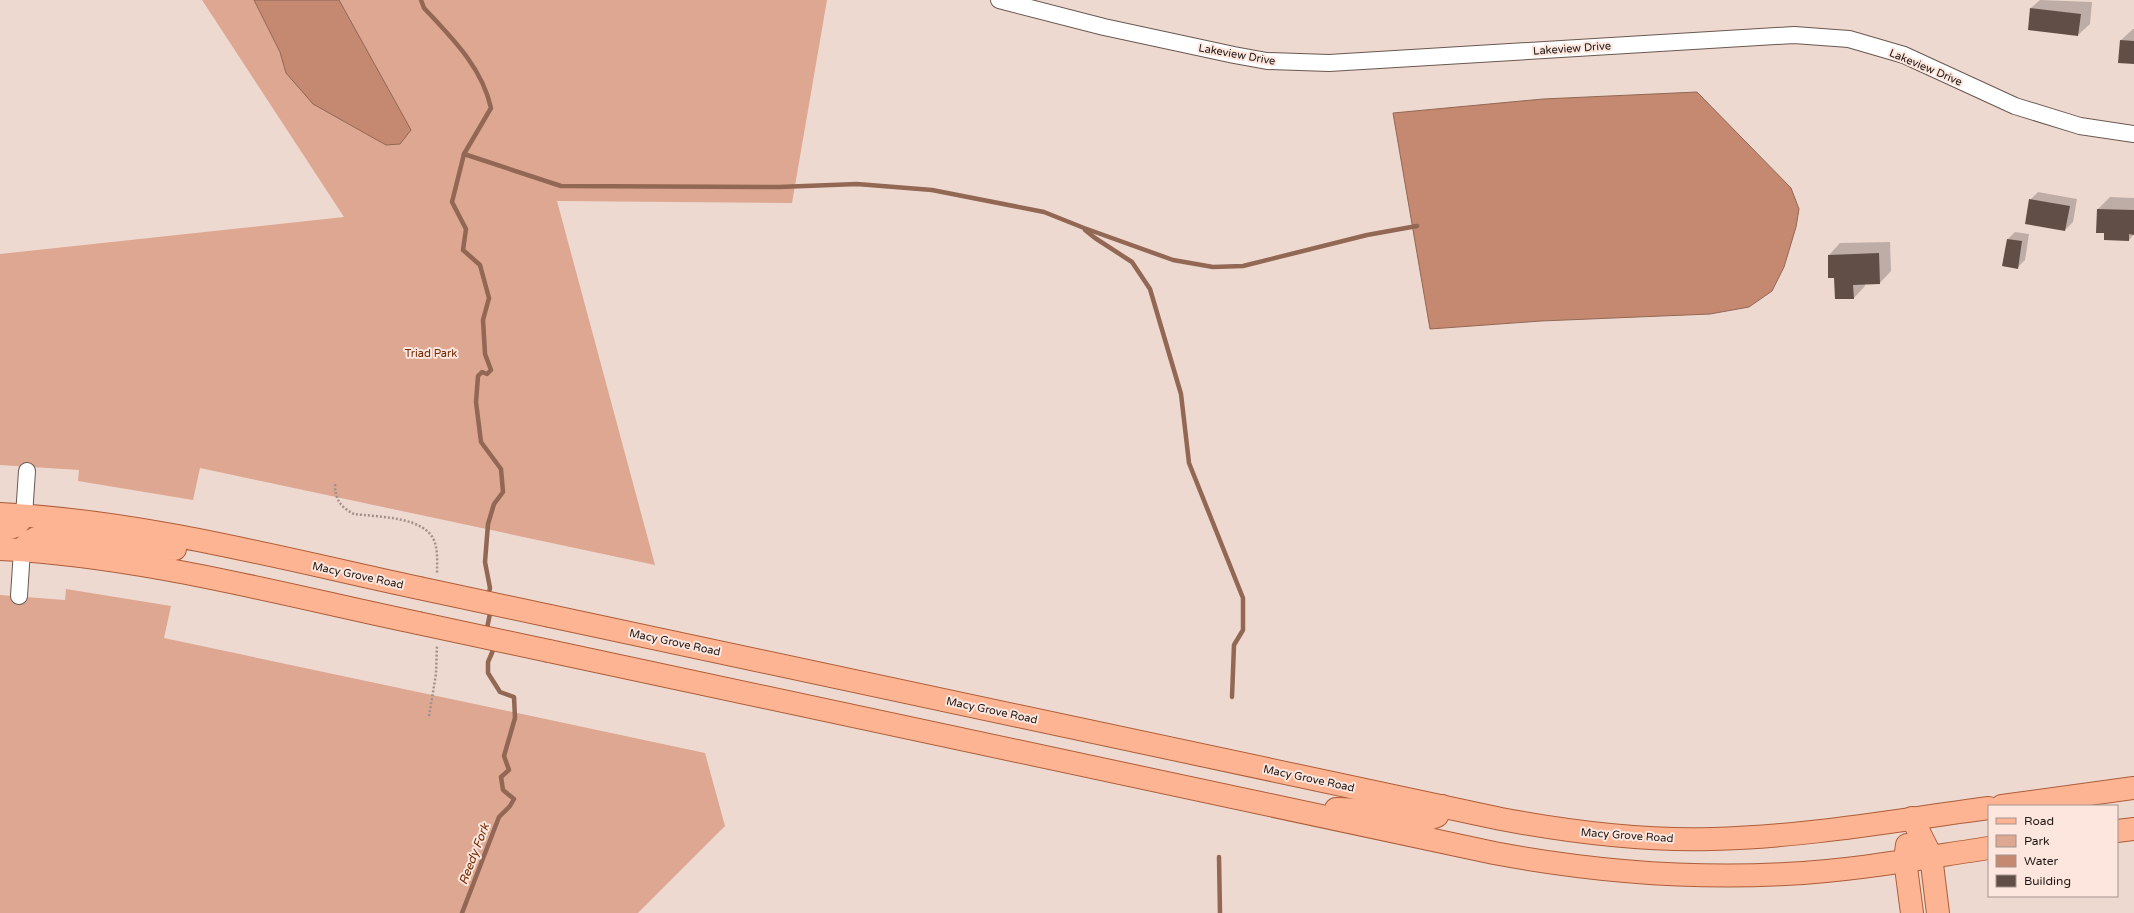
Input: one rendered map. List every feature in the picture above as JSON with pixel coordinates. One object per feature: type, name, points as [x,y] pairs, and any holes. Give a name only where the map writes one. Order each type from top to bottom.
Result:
[{"type":"main road","name":"Macy Grove Road","points":[[0,514],[136,528],[1501,819],[1571,831],[1676,839],[1712,839],[1783,834],[1988,808]]},
{"type":"main road","points":[[0,531],[16,526],[24,516]]},
{"type":"main road","points":[[22,550],[32,539],[38,536],[53,535],[307,564]]},
{"type":"main road","points":[[0,549],[130,562],[1501,854],[1603,870],[1713,875],[1786,874],[1905,860],[1988,848]]},
{"type":"main road","points":[[2009,805],[2134,788]]},
{"type":"main road","points":[[1273,806],[1369,810],[1426,820],[1437,816],[1442,806]]},
{"type":"main road","points":[[1912,818],[1905,860],[1912,913]]},
{"type":"main road","points":[[1912,818],[1931,856],[1938,913]]},
{"type":"main road","points":[[2118,831],[2134,829]]},
{"type":"street","name":"Lakeview Drive","points":[[999,0],[1104,27],[1267,61],[1329,63],[1794,35],[1849,39],[1904,55],[2015,106],[2080,126],[2134,134]]},
{"type":"street","points":[[24,516],[26,471]]},
{"type":"street","points":[[19,596],[22,550]]},
{"type":"green space","name":"Triad Park","points":[[202,0],[827,0],[792,203],[557,201],[655,565],[200,468],[193,500],[78,481],[79,470],[0,465],[0,254],[344,217]]},
{"type":"green space","points":[[66,589],[171,606],[164,638],[705,753],[725,826],[638,913],[0,913],[0,595],[65,600]]},
{"type":"water","points":[[254,0],[339,0],[411,130],[400,144],[386,145],[313,104],[286,73],[280,52]]},
{"type":"water","points":[[1697,92],[1791,188],[1799,209],[1796,227],[1784,267],[1772,291],[1749,307],[1710,314],[1541,321],[1430,329],[1393,113],[1543,99]]},
{"type":"building","points":[[2030,8],[2081,14],[2078,36],[2028,30]]},
{"type":"building","points":[[2120,40],[2134,41],[2134,64],[2118,63]]},
{"type":"building","points":[[2029,199],[2070,206],[2065,231],[2025,224]]},
{"type":"building","points":[[2097,209],[2134,210],[2134,235],[2129,234],[2129,241],[2104,240],[2104,233],[2096,233]]},
{"type":"building","points":[[2007,239],[2022,241],[2018,269],[2002,266]]},
{"type":"building","points":[[1879,253],[1880,284],[1853,285],[1854,299],[1835,299],[1834,278],[1828,278],[1828,255]]},
{"type":"waterway","name":"Reedy Fork","points":[[421,0],[424,8],[455,42],[473,66],[481,79],[491,108],[464,154],[452,202],[466,229],[463,250],[480,265],[489,298],[483,320],[485,354],[491,370],[487,374],[482,372],[478,376],[476,402],[481,442],[501,469],[503,492],[494,504],[488,524],[485,562],[490,588],[488,596]]},
{"type":"waterway","points":[[464,154],[561,186],[779,187],[857,184],[932,190],[1044,212],[1173,260],[1213,267],[1243,266],[1367,235],[1417,226]]},
{"type":"waterway","points":[[1085,230],[1132,262],[1150,289],[1181,394],[1189,463],[1243,598],[1243,630],[1234,645],[1232,697]]},
{"type":"waterway","name":"Reedy Fork","points":[[489,633],[487,628],[491,609]]},
{"type":"waterway","name":"Reedy Fork","points":[[462,913],[499,817],[510,806],[514,799],[503,790],[501,777],[509,770],[504,756],[515,718],[514,697],[500,692],[488,673],[488,662],[494,648],[493,645]]},
{"type":"waterway","points":[[1219,857],[1220,913]]}]
